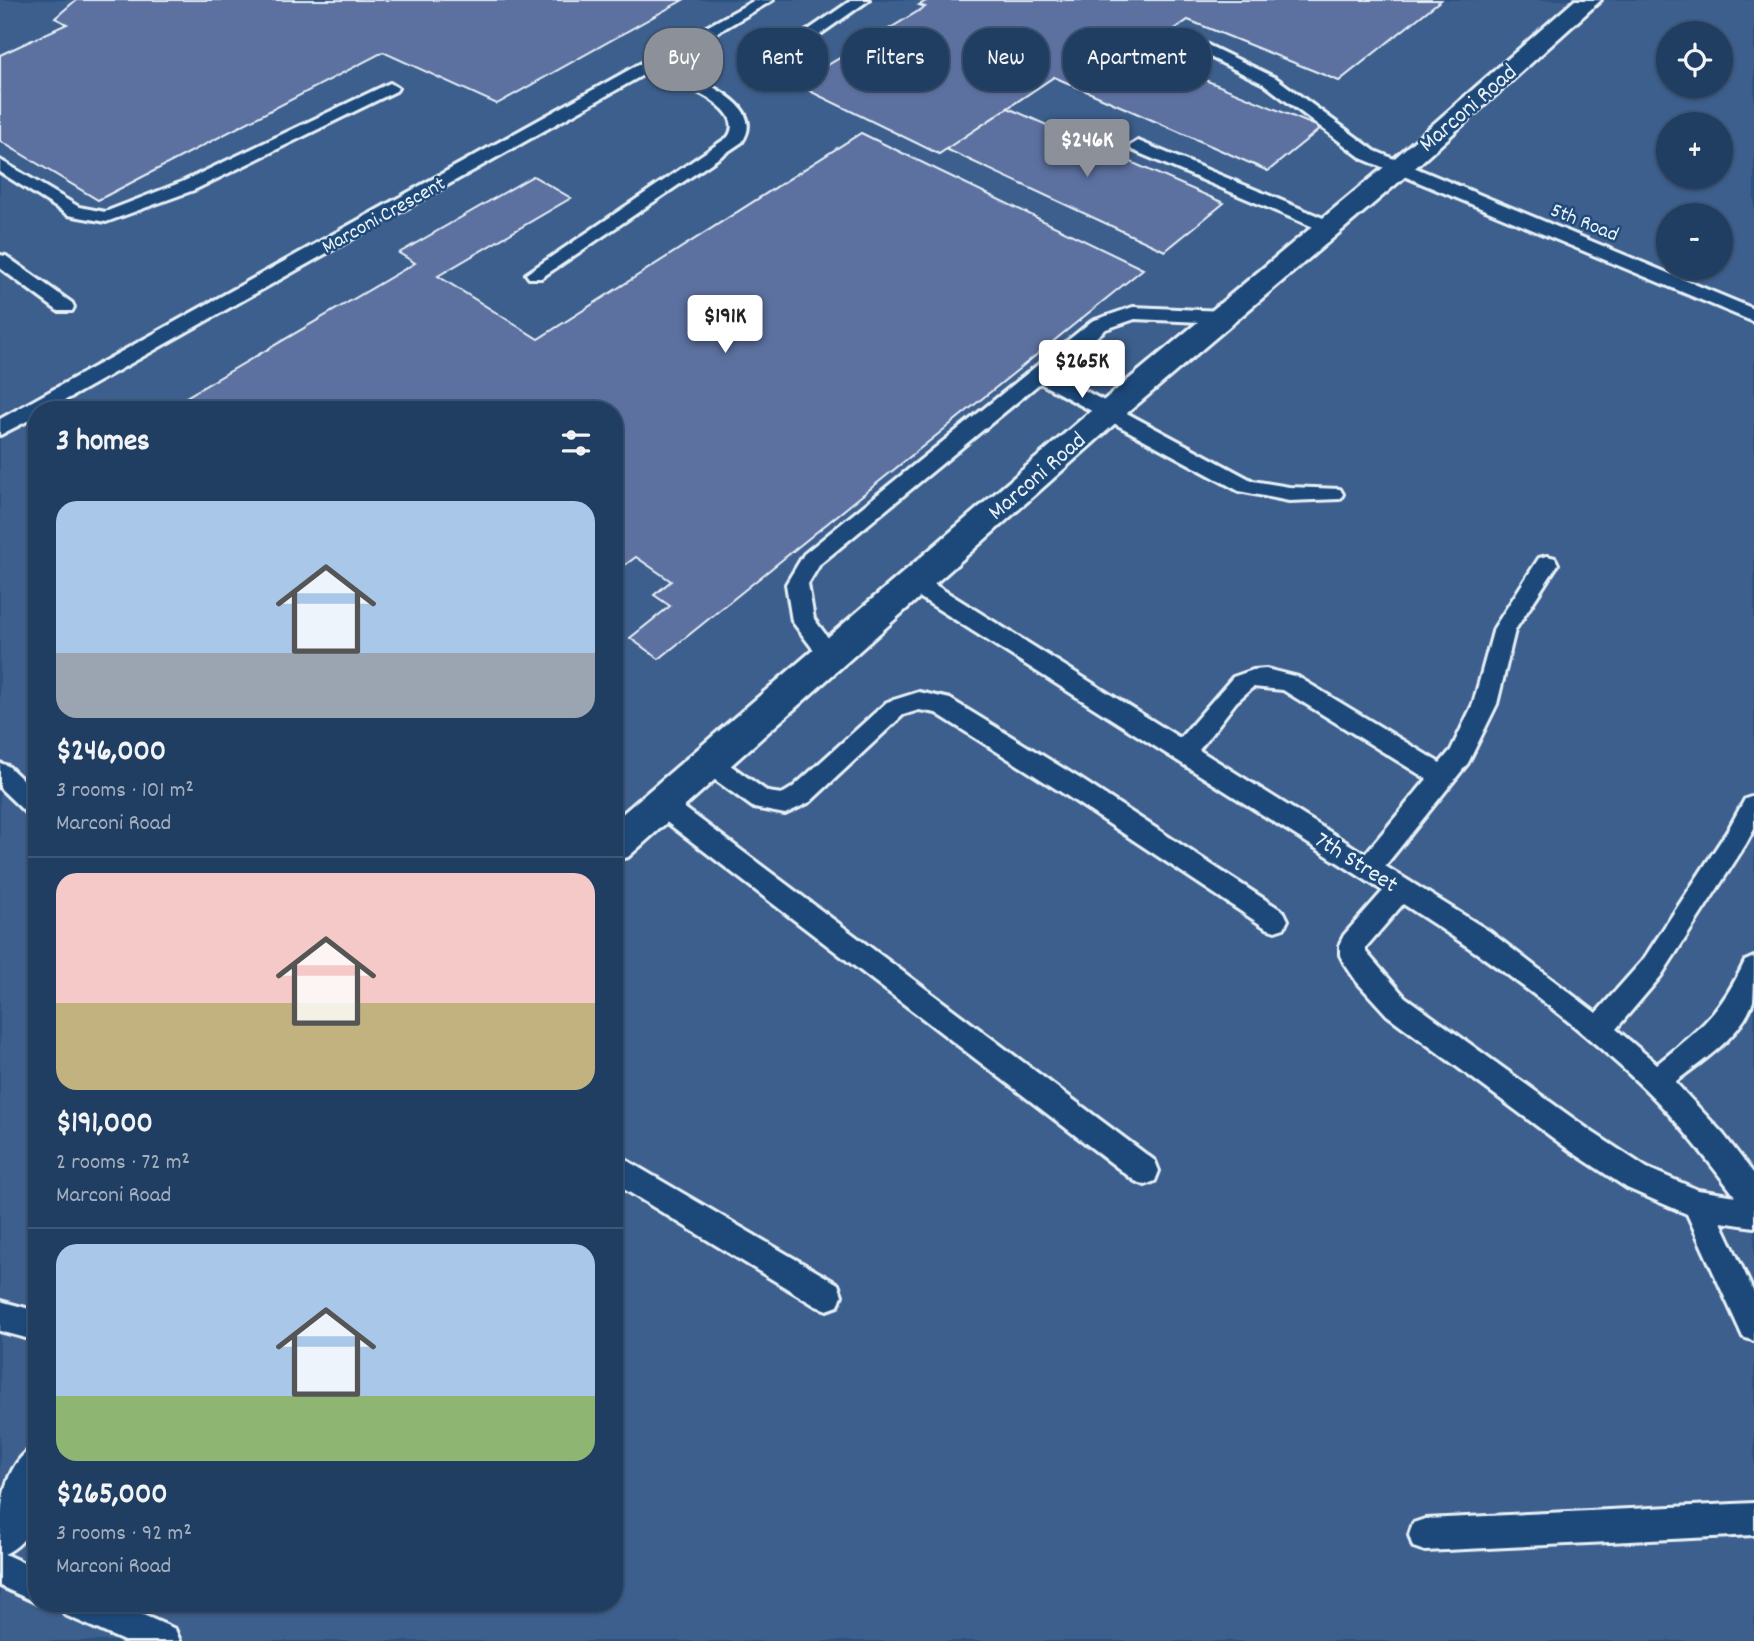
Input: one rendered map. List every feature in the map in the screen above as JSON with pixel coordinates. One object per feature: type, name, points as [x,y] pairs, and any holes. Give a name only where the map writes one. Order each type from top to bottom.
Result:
[{"type":"street","name":"Marconi Road","points":[[623,837],[1109,412],[1398,169],[1589,0]]},
{"type":"street","points":[[0,1530],[28,1485]]},
{"type":"lane","name":"Marconi Crescent","points":[[716,28],[766,0]]},
{"type":"lane","points":[[821,28],[862,0]]},
{"type":"lane","name":"5th Road","points":[[1211,51],[1270,80],[1300,101],[1347,141],[1398,169],[1754,316]]},
{"type":"lane","name":"Marconi Crescent","points":[[48,401],[644,68]]},
{"type":"lane","points":[[0,164],[74,211],[106,216],[188,186],[390,88]]},
{"type":"lane","points":[[535,274],[734,140],[740,131],[741,117],[734,107],[707,91]]},
{"type":"lane","points":[[1138,146],[1329,227]]},
{"type":"lane","points":[[0,260],[65,307]]},
{"type":"lane","points":[[830,655],[803,621],[797,584],[812,559],[1099,325],[1133,313],[1223,317]]},
{"type":"lane","points":[[1038,374],[1246,486],[1273,494],[1333,494]]},
{"type":"lane","name":"Marconi Crescent","points":[[0,428],[28,412]]},
{"type":"lane","points":[[1368,868],[1460,756],[1485,704],[1505,628],[1548,564]]},
{"type":"lane","name":"7th Street","points":[[913,582],[1480,939],[1598,1030],[1656,1081],[1713,1144],[1754,1197]]},
{"type":"lane","points":[[1183,752],[1241,684],[1258,678],[1276,679],[1290,683],[1443,777]]},
{"type":"lane","points":[[708,762],[763,801],[785,804],[801,795],[895,708],[919,701],[942,705],[1070,785],[1275,920]]},
{"type":"lane","points":[[0,773],[28,799]]},
{"type":"lane","points":[[661,804],[1145,1171]]},
{"type":"lane","points":[[1598,1030],[1652,968],[1737,837],[1754,806]]},
{"type":"lane","points":[[1401,888],[1353,943],[1353,955],[1396,1006],[1581,1142],[1637,1178],[1696,1204],[1754,1213]]},
{"type":"lane","points":[[1656,1081],[1725,1026],[1745,994],[1754,969]]},
{"type":"lane","points":[[623,1172],[827,1295]]},
{"type":"lane","points":[[1696,1204],[1754,1326]]},
{"type":"lane","points":[[0,1316],[28,1324]]},
{"type":"lane","points":[[1425,1535],[1754,1519]]},
{"type":"lane","points":[[0,1569],[28,1582]]},
{"type":"lane","points":[[97,1612],[163,1641]]},
{"type":"shaded area","points":[[0,0],[1754,0],[1754,1641],[0,1641]]},
{"type":"building","points":[[76,0],[683,0],[497,104],[383,52],[98,200],[0,141],[0,55],[67,24],[55,18]]},
{"type":"building","points":[[928,0],[1441,0],[1339,81],[1188,20],[1176,28],[1063,28],[1063,81],[1054,77],[1049,80],[1049,28],[963,28],[963,91],[1033,91],[939,154],[809,91],[828,91],[828,65],[842,57],[842,91],[949,91],[949,28],[890,28],[925,7],[919,5]]},
{"type":"building","points":[[1211,82],[1321,128],[1268,171],[1086,91],[1211,91]]},
{"type":"building","points":[[1008,108],[1224,203],[1165,251],[946,149]]},
{"type":"building","points":[[861,133],[1143,269],[659,659],[630,638],[670,606],[654,595],[671,581],[636,557],[623,566],[623,401],[179,401],[415,263],[399,253],[533,176],[571,198],[438,276],[538,339]]}]
